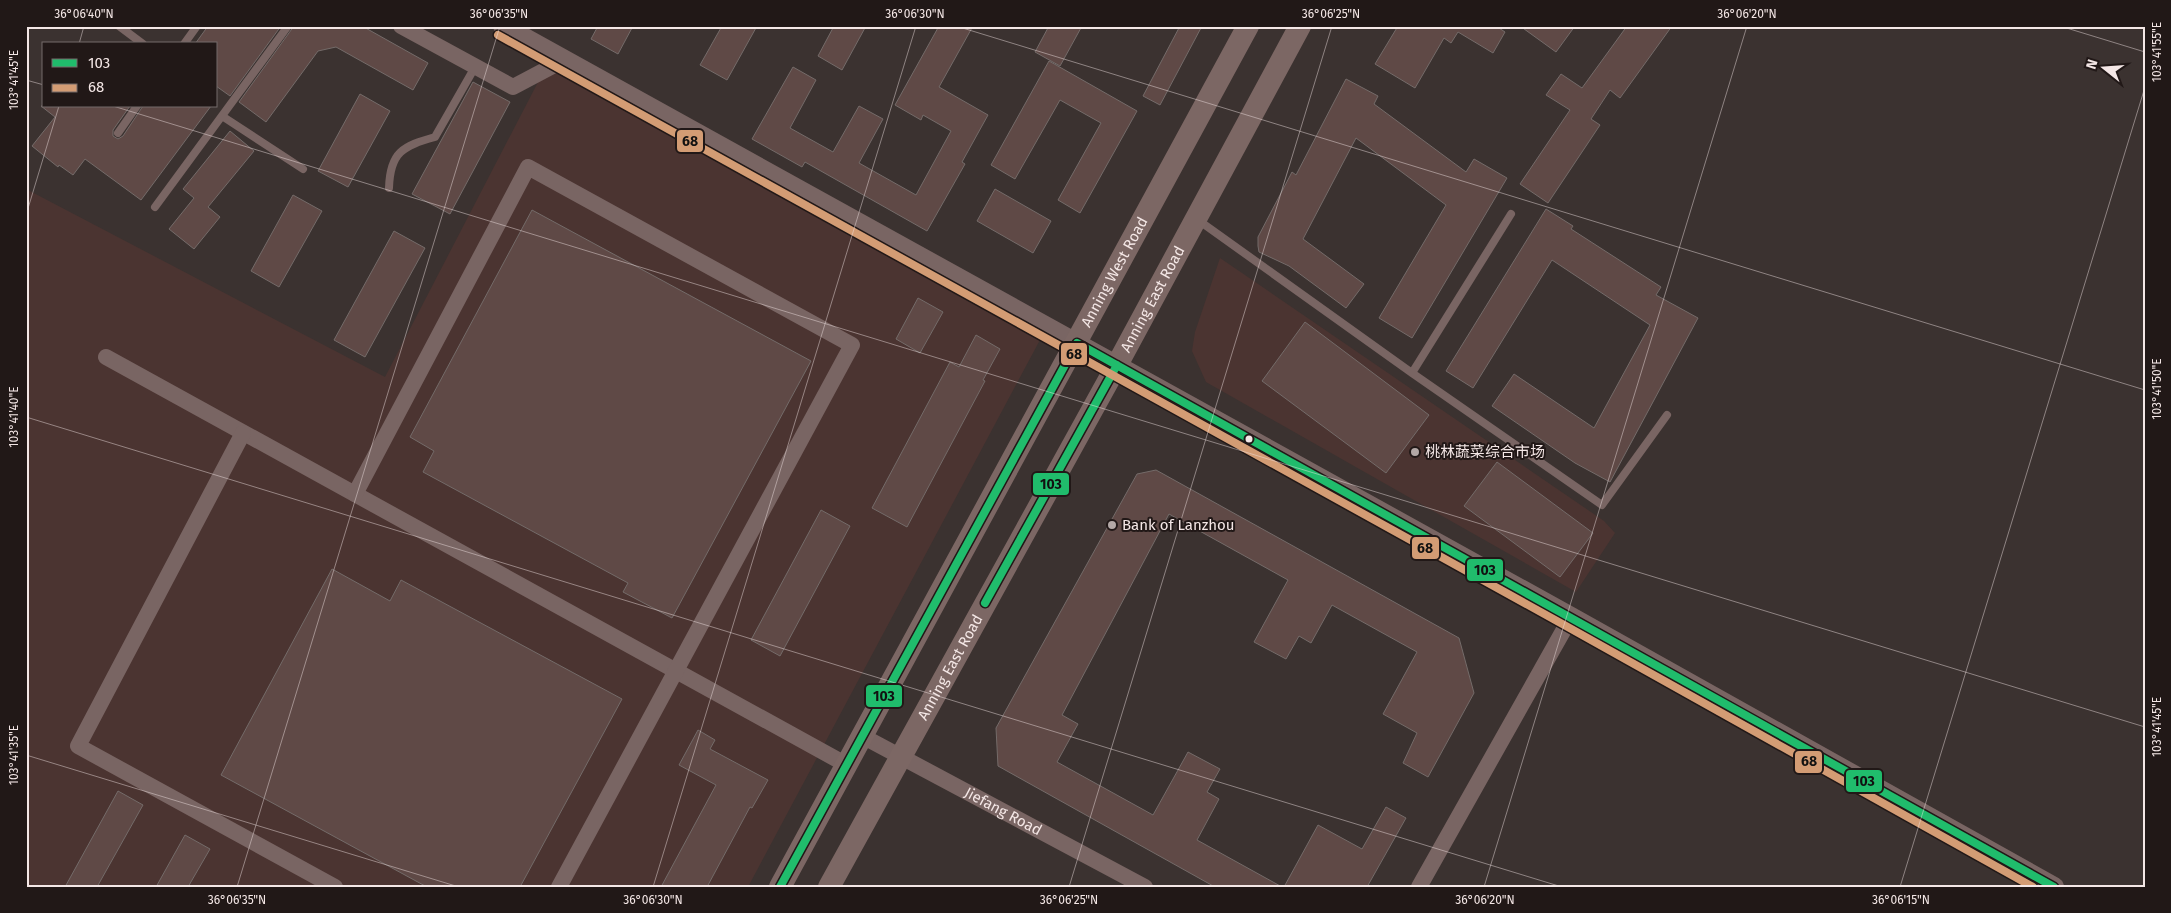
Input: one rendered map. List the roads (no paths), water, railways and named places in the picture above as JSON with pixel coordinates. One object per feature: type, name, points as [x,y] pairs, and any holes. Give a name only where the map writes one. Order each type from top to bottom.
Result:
[{"type":"main road","name":"Anning West Road","points":[[780,887],[1078,343],[1248,26]]},
{"type":"main road","name":"Anning East Road","points":[[829,887],[1117,365],[1300,26]]},
{"type":"street","points":[[401,26],[512,87],[564,60]]},
{"type":"street","points":[[503,26],[1078,343],[2054,887]]},
{"type":"street","points":[[355,494],[528,167],[852,345],[559,887]]},
{"type":"street","points":[[106,357],[846,765]]},
{"type":"street","points":[[243,432],[78,746],[334,887]]},
{"type":"street","points":[[1419,887],[1571,617]]},
{"type":"street","name":"Jiefang Road","points":[[862,736],[1145,887]]},
{"type":"lane","points":[[119,26],[140,42]]},
{"type":"lane","points":[[185,42],[197,26]]},
{"type":"lane","points":[[155,207],[288,26]]},
{"type":"lane","points":[[390,188],[390,170],[396,156],[416,142],[435,137],[475,66]]},
{"type":"lane","points":[[118,133],[136,108]]},
{"type":"lane","points":[[222,116],[304,169]]},
{"type":"lane","points":[[1412,373],[1511,214]]},
{"type":"lane","points":[[1197,218],[1412,373],[1602,505],[1667,416]]},
{"type":"place","name":"桃林蔬菜综合市场","points":[[1415,452]]},
{"type":"place","name":"Bank of Lanzhou","points":[[1112,525]]}]
